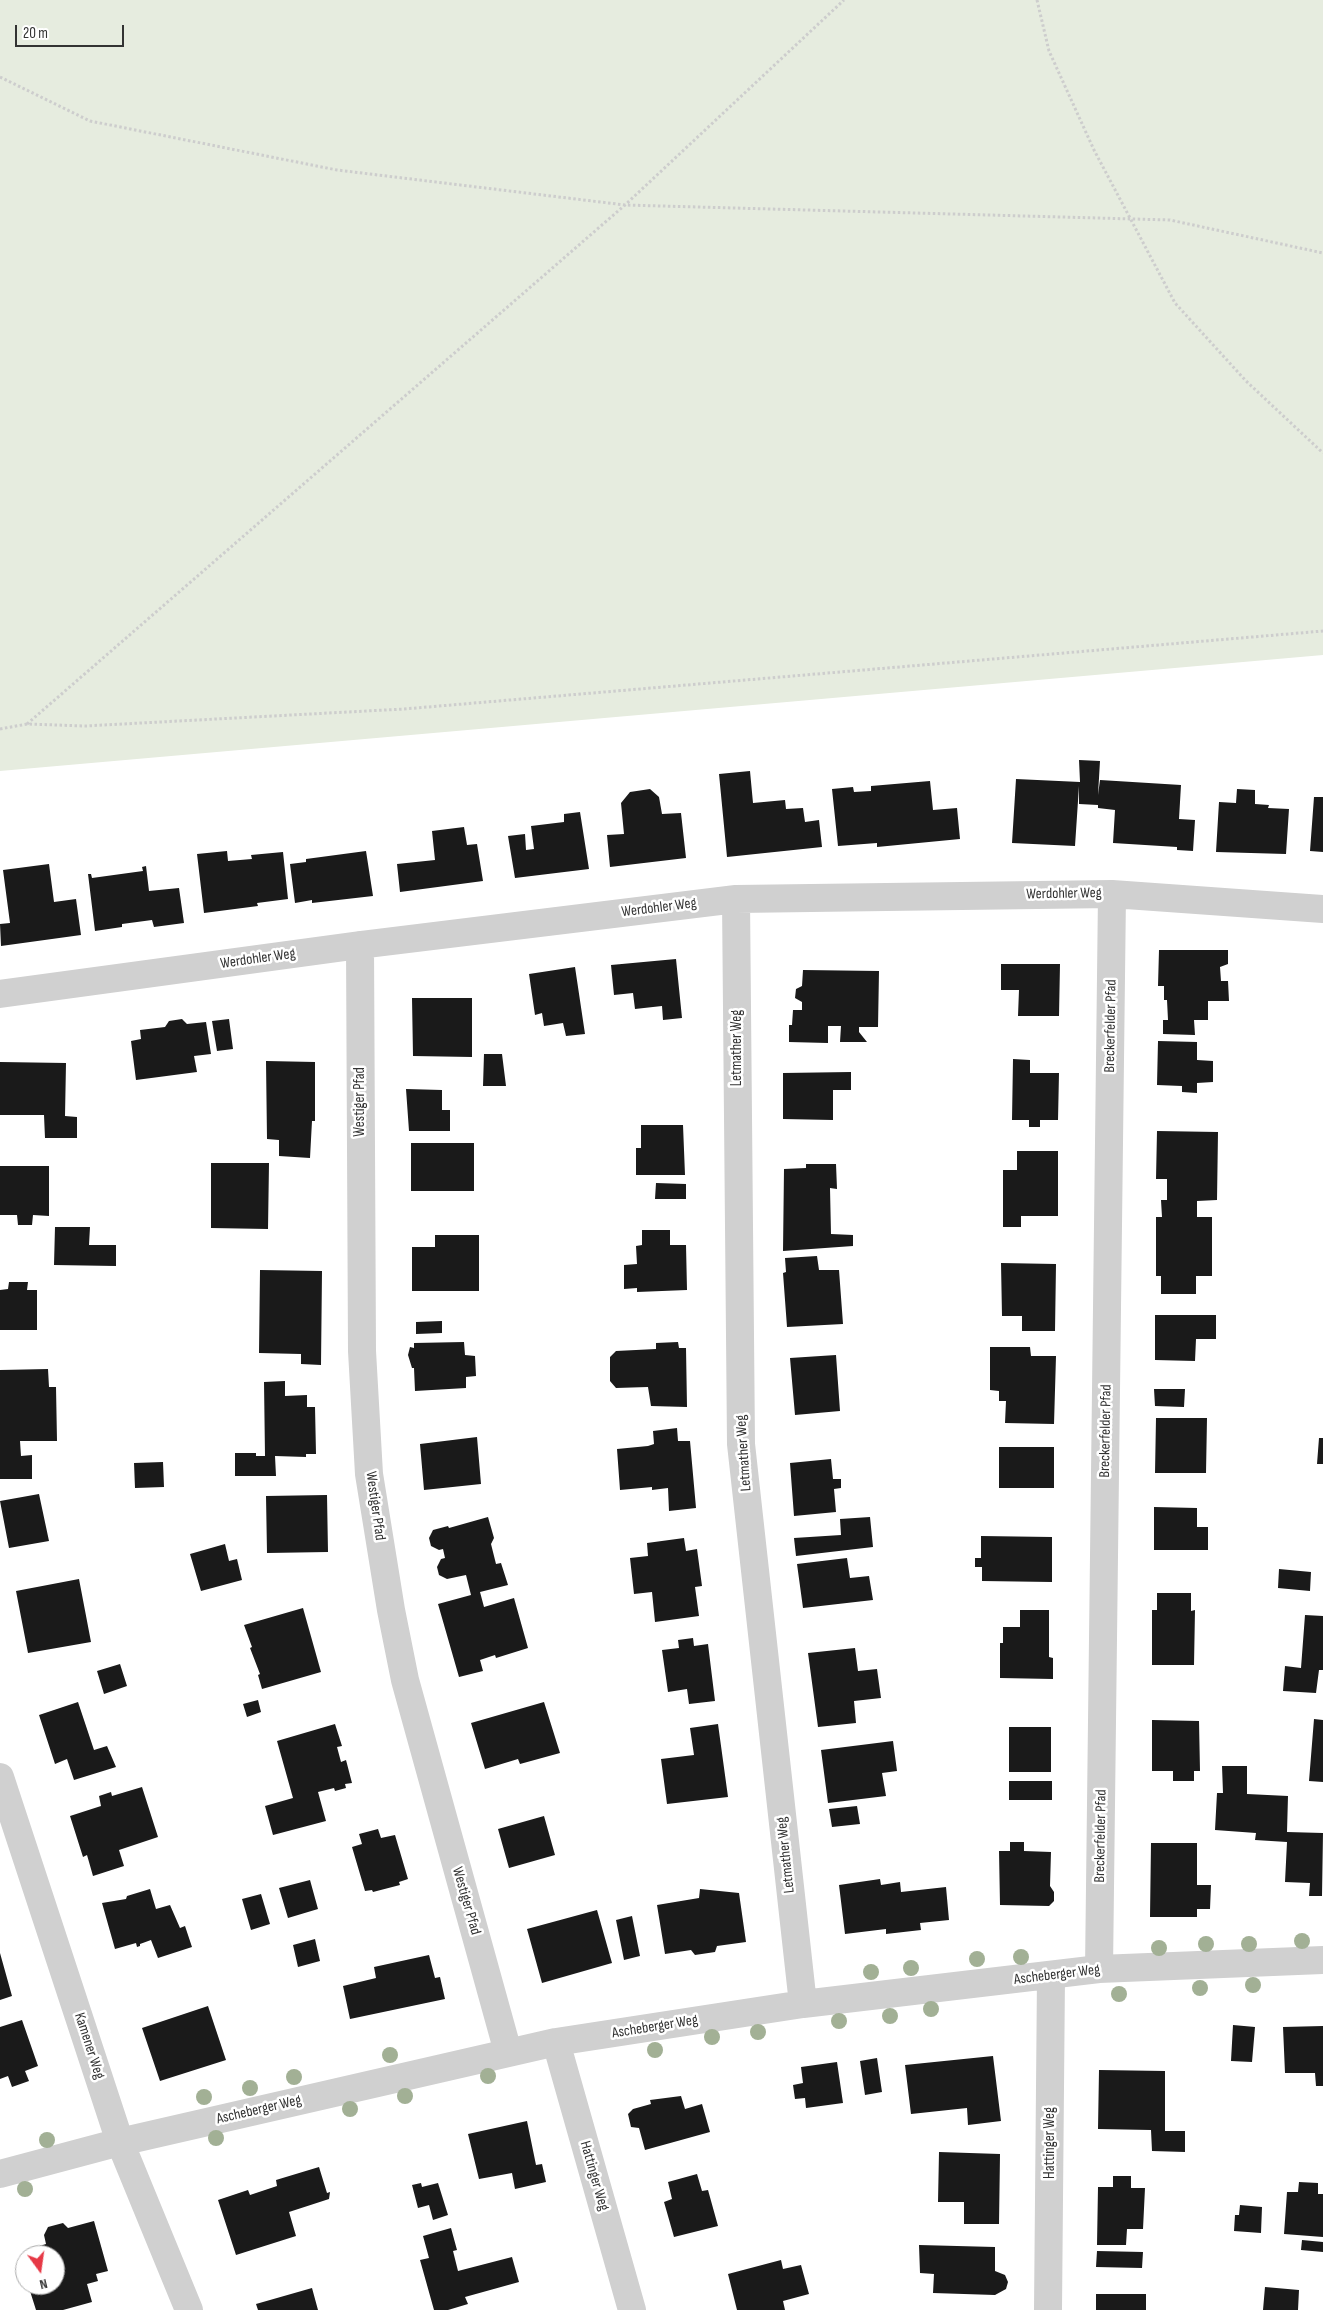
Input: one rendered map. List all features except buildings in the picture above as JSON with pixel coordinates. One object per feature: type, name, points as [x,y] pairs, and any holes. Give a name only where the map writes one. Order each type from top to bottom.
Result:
[{"type":"street","name":"Werdohler Weg","points":[[0,994],[360,945],[736,899],[1112,894],[1323,909]]},
{"type":"street","name":"Breckerfelder Pfad","points":[[1100,1969],[1112,894]]},
{"type":"street","name":"Letmather Weg","points":[[736,899],[741,1444],[803,2004]]},
{"type":"street","name":"Westiger Pfad","points":[[360,945],[362,1351],[369,1474],[390,1610],[405,1680],[508,2052]]},
{"type":"street","name":"Kamener Weg","points":[[0,1777],[120,2142],[189,2310]]},
{"type":"street","name":"Ascheberger Weg","points":[[0,2174],[120,2142],[556,2042],[803,2004],[1100,1969],[1323,1960]]},
{"type":"street","name":"Hattinger Weg","points":[[1048,2310],[1052,1976]]},
{"type":"street","name":"Hattinger Weg","points":[[556,2042],[632,2310]]},
{"type":"path","points":[[27,724],[626,205],[844,0]]},
{"type":"path","points":[[1037,0],[1049,51],[1094,150],[1175,303],[1246,381],[1323,453]]},
{"type":"path","points":[[0,77],[90,121],[337,170],[626,205],[1170,220],[1323,253]]},
{"type":"path","points":[[0,729],[27,724],[85,726],[404,708],[1323,631]]},
{"type":"shaded area","points":[[0,0],[1323,0],[1323,655],[0,771]]}]
